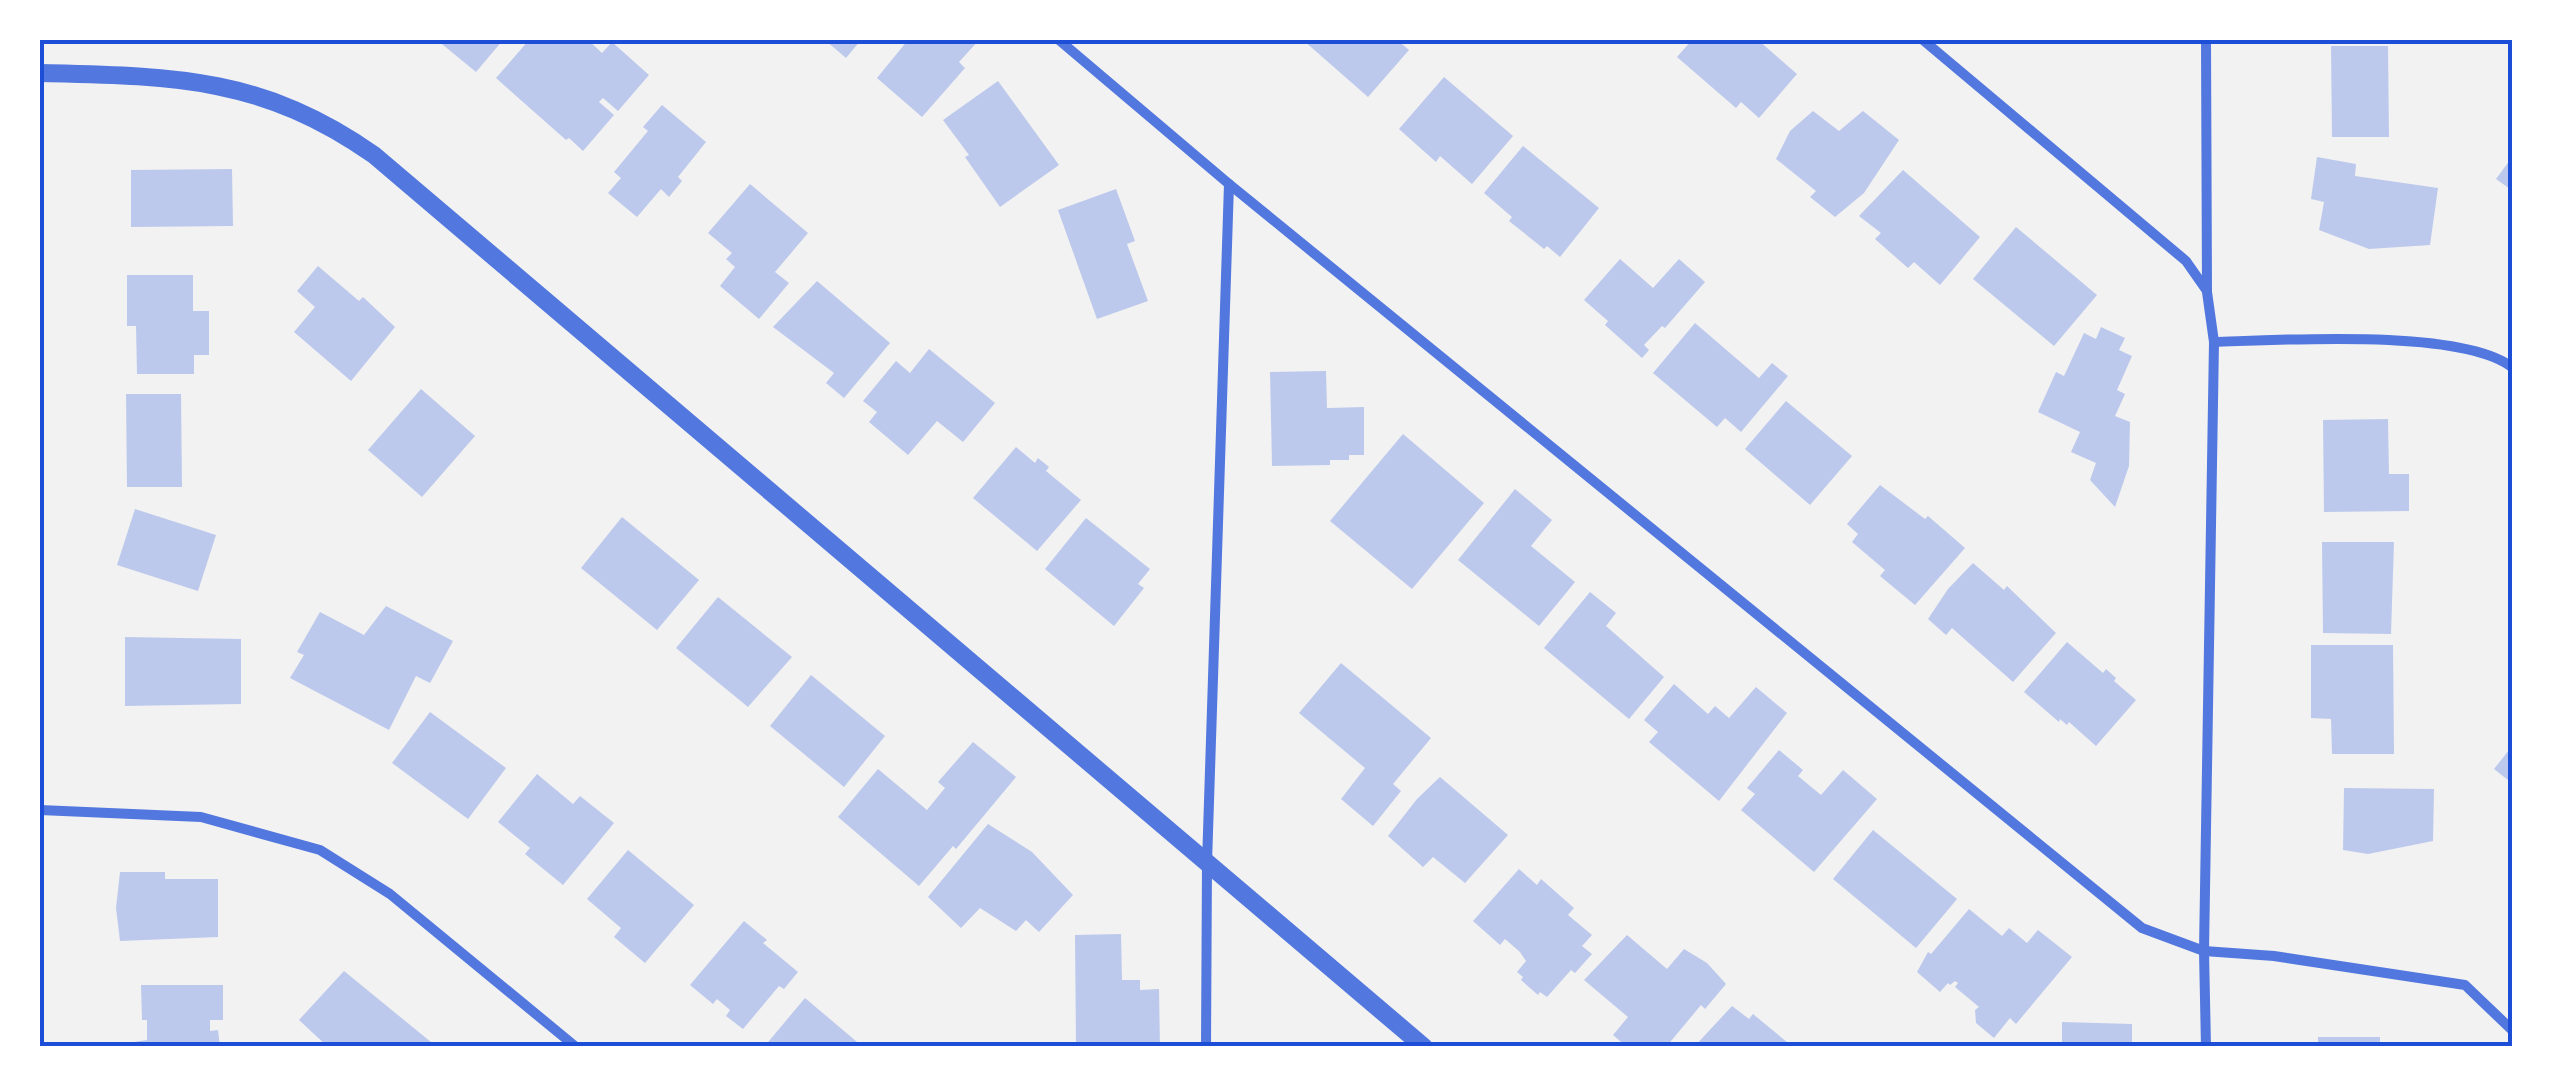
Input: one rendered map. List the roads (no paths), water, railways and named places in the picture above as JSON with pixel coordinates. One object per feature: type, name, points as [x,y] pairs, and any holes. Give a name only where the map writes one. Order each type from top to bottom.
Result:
[{"type":"street","points":[[1059,40],[1229,184],[2142,928],[2204,951],[2274,956],[2464,985],[2513,1030]]},
{"type":"street","points":[[1923,40],[2186,262],[2207,292]]},
{"type":"street","points":[[2206,40],[2207,292],[2214,342],[2204,951],[2206,1047]]},
{"type":"street","points":[[40,73],[200,81],[278,101],[374,155],[1424,1047]]},
{"type":"street","points":[[1206,1047],[1206,863],[1229,184]]},
{"type":"street","points":[[2214,342],[2329,338],[2433,344],[2502,358],[2513,368]]},
{"type":"street","points":[[40,810],[201,816],[320,850],[390,894],[576,1047]]}]
